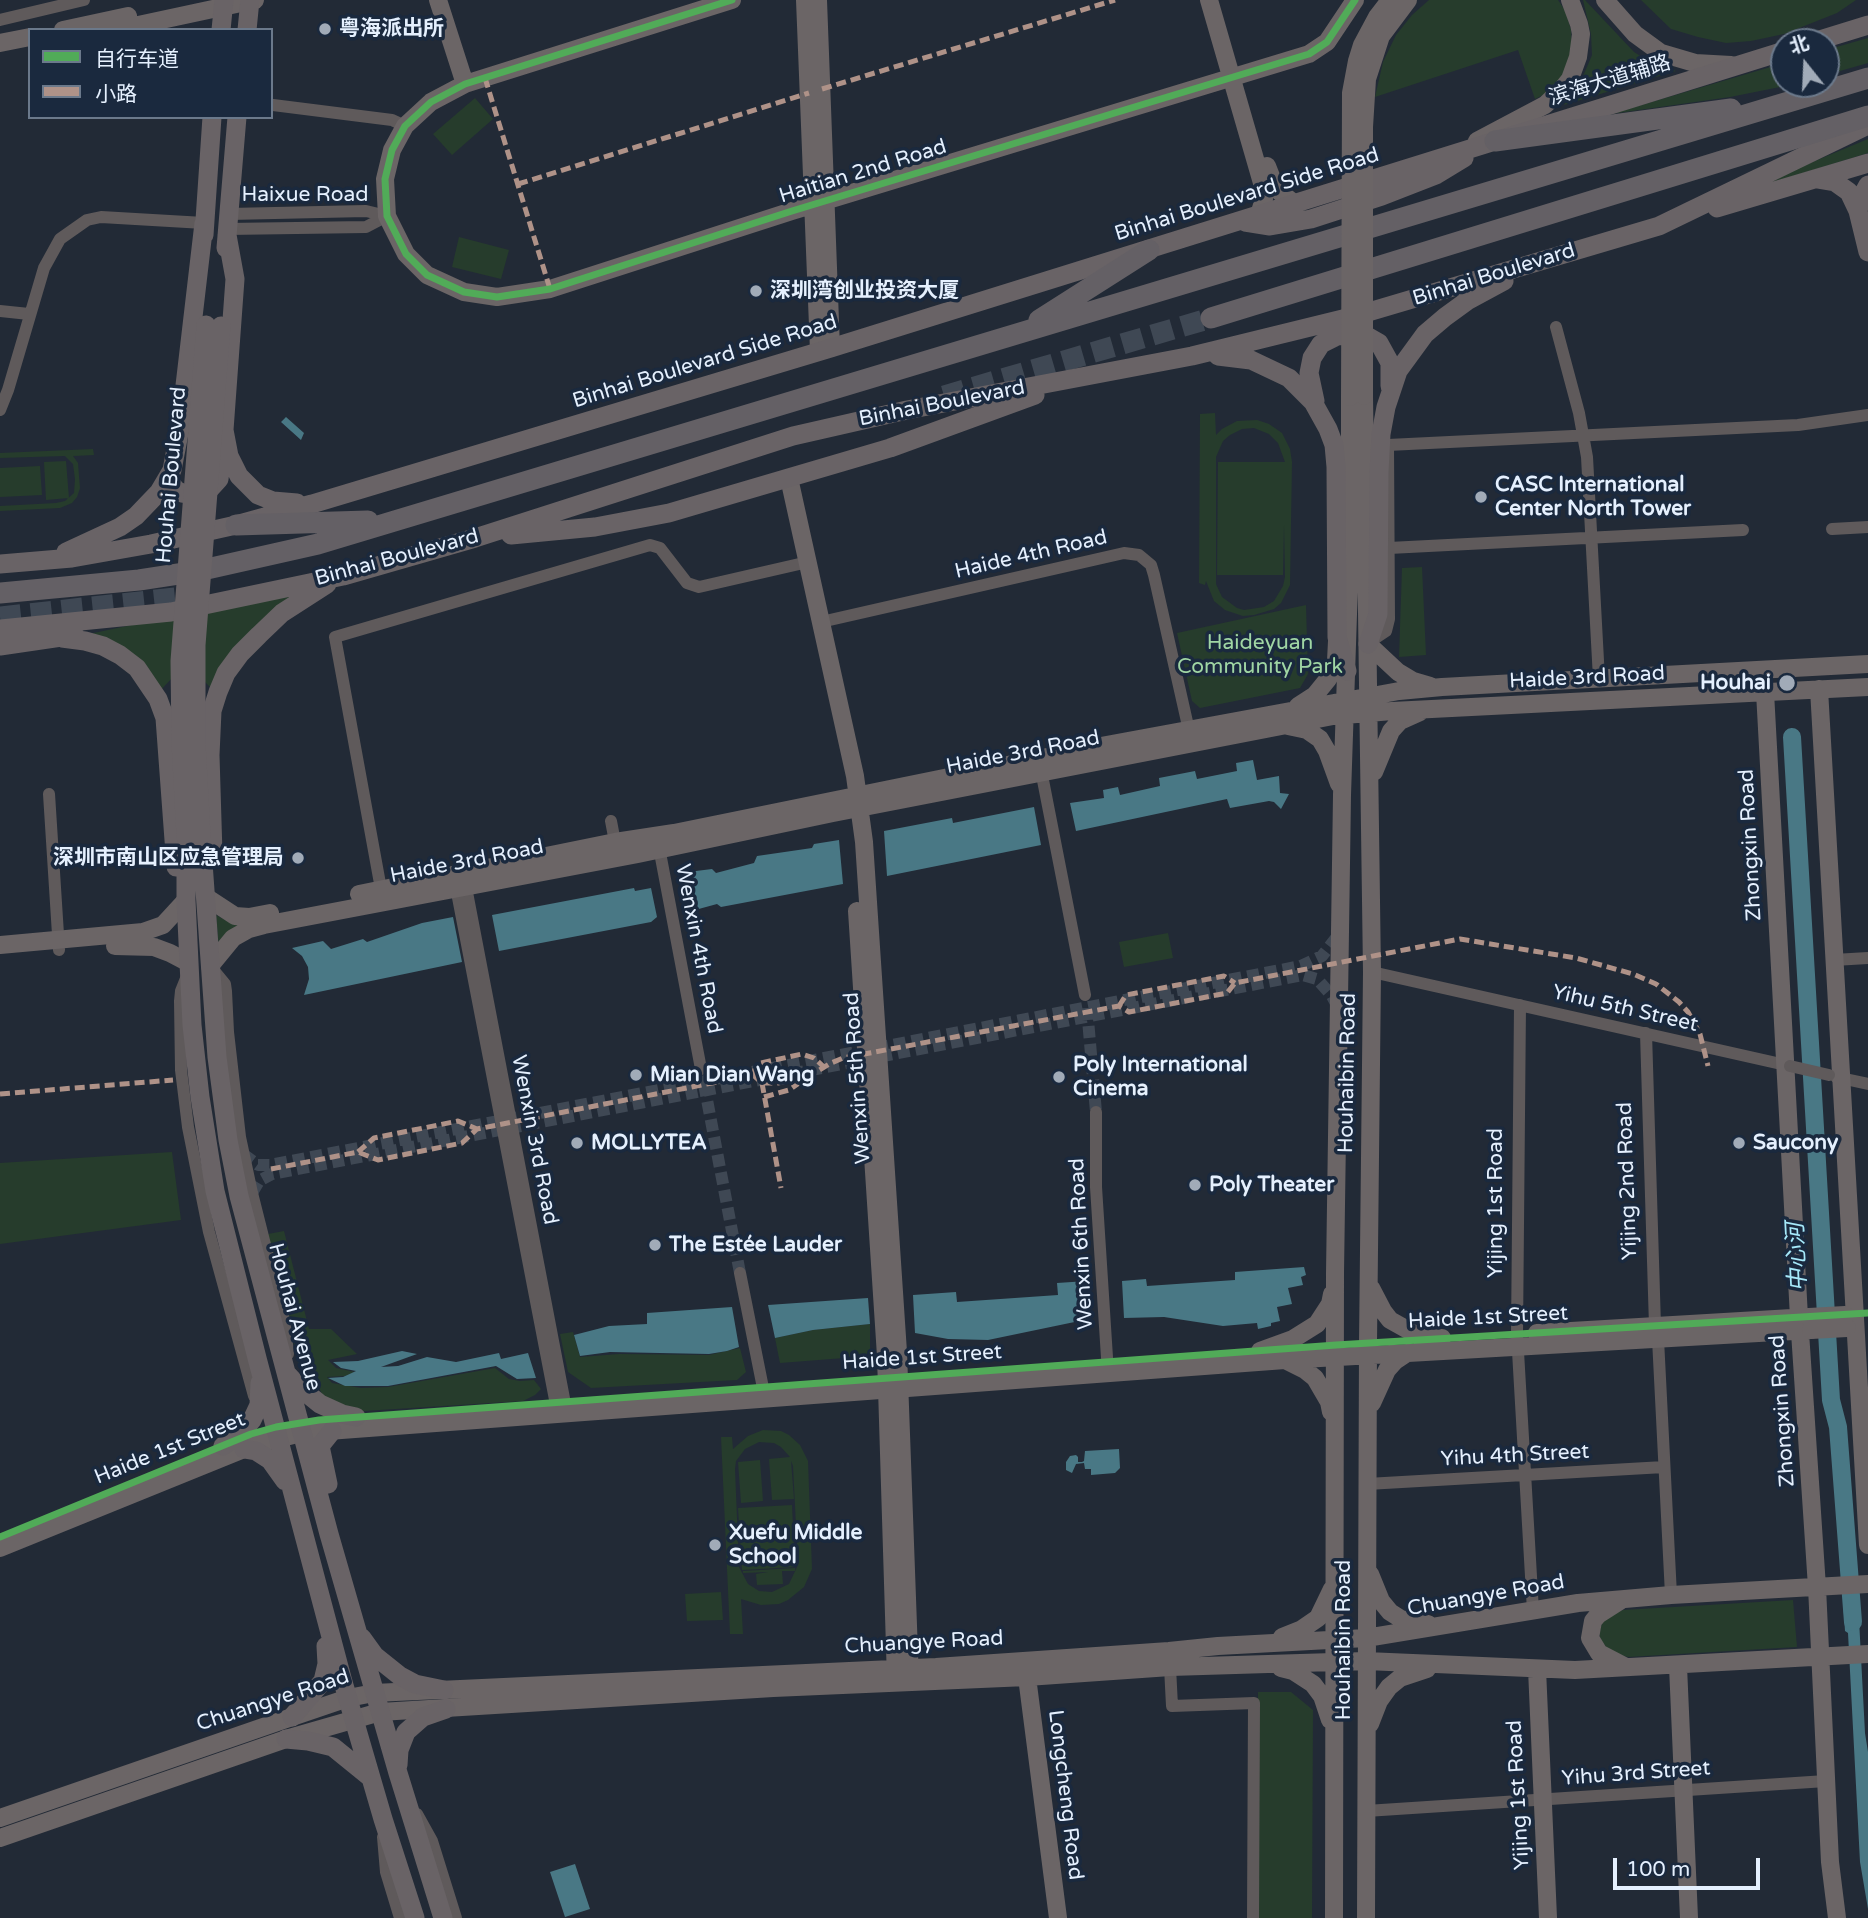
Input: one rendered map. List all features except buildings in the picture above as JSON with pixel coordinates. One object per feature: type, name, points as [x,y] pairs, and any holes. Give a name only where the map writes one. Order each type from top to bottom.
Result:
[{"type":"highway","name":"Binhai Boulevard","points":[[0,593],[139,580],[198,571],[318,544],[1868,79]]},
{"type":"highway","points":[[1491,143],[1802,99]]},
{"type":"highway","name":"Binhai Boulevard","points":[[1210,318],[1868,116]]},
{"type":"highway","points":[[1018,334],[1149,250]]},
{"type":"highway","points":[[236,525],[398,520]]},
{"type":"main road","points":[[72,28],[200,0]]},
{"type":"main road","points":[[123,28],[251,0],[247,28]]},
{"type":"main road","points":[[438,0],[465,84]]},
{"type":"main road","points":[[387,216],[385,197],[392,150],[405,126],[431,102],[465,84],[699,5],[732,0]]},
{"type":"main road","points":[[805,0],[819,204],[825,349]]},
{"type":"main road","points":[[818,0],[819,204]]},
{"type":"main road","points":[[1209,0],[1273,184],[1295,204]]},
{"type":"main road","points":[[1218,0],[1263,189],[1264,199],[1259,215]]},
{"type":"main road","name":"Haitian 2nd Road","points":[[387,216],[405,254],[427,275],[464,292],[497,297],[550,289],[1315,51],[1331,37],[1355,0]]},
{"type":"main road","points":[[1357,480],[1351,93],[1362,45],[1390,0]]},
{"type":"main road","points":[[1357,397],[1367,79],[1381,36],[1408,0]]},
{"type":"main road","points":[[1450,155],[1536,110],[1562,89],[1575,69],[1580,46],[1579,24],[1570,0]]},
{"type":"main road","points":[[1605,0],[1635,34],[1661,53],[1695,63],[1738,65],[1770,55]]},
{"type":"main road","points":[[221,28],[224,4]]},
{"type":"main road","points":[[1840,32],[1868,18]]},
{"type":"main road","points":[[1840,33],[1868,25]]},
{"type":"main road","points":[[0,43],[28,37]]},
{"type":"main road","points":[[0,54],[28,47]]},
{"type":"main road","name":"滨海大道辅路","points":[[1491,143],[1738,65]]},
{"type":"main road","name":"Houhai Boulevard","points":[[212,119],[204,223],[214,325]]},
{"type":"main road","name":"Houhai Boulevard","points":[[194,836],[195,657],[214,325],[228,226],[237,119]]},
{"type":"main road","name":"Binhai Boulevard","points":[[0,629],[171,612],[342,576],[475,538],[793,436],[907,410],[1192,356],[1355,316],[1659,226],[1868,125]]},
{"type":"main road","points":[[1240,222],[1270,226],[1311,219],[1436,175],[1491,143]]},
{"type":"main road","name":"Binhai Boulevard Side Road","points":[[0,564],[72,558],[236,525],[312,504],[1149,250],[1491,143]]},
{"type":"main road","points":[[1659,226],[1868,163]]},
{"type":"main road","points":[[1812,180],[1828,179],[1849,192],[1858,211],[1868,252]]},
{"type":"main road","points":[[1858,211],[1868,185]]},
{"type":"main road","points":[[28,563],[60,554],[120,527],[149,504],[168,480],[180,428],[204,223]]},
{"type":"main road","points":[[168,480],[176,490],[202,494],[213,488],[220,473],[235,291],[228,226]]},
{"type":"main road","points":[[1389,394],[1409,352],[1445,317],[1488,289],[1555,257]]},
{"type":"main road","points":[[1342,795],[1334,766],[1320,739],[1285,718],[1315,695],[1328,679],[1336,661],[1335,456],[1332,437],[1310,382],[1310,366],[1321,344],[1337,336],[1365,335],[1379,343],[1390,363],[1389,394],[1381,434],[1378,472],[1378,614],[1367,644],[1405,677],[1442,687]]},
{"type":"main road","points":[[1192,356],[1239,357],[1264,365],[1298,386],[1319,410]]},
{"type":"main road","points":[[475,538],[633,522],[669,513],[890,448],[1003,408],[1071,380]]},
{"type":"main road","points":[[224,430],[233,466],[248,487],[273,501],[312,504]]},
{"type":"main road","name":"Wenxin 5th Road","points":[[783,480],[864,842],[881,1061],[902,1675]]},
{"type":"main road","name":"Houhaibin Road","points":[[1357,480],[1369,704],[1373,972],[1367,1416],[1367,1918]]},
{"type":"main road","name":"Houhaibin Road","points":[[1334,1918],[1335,1273],[1342,795],[1357,480]]},
{"type":"main road","name":"Wenxin 5th Road","points":[[802,563],[821,622],[853,802]]},
{"type":"main road","points":[[206,897],[213,850],[210,755],[212,711],[226,673],[240,654],[282,613],[342,576]]},
{"type":"main road","points":[[0,646],[62,638],[171,612]]},
{"type":"main road","points":[[1337,637],[1347,671]]},
{"type":"main road","points":[[62,638],[85,640],[103,646],[137,668],[150,684],[165,718]]},
{"type":"main road","name":"Haide 3rd Road","points":[[206,897],[236,916],[249,917],[381,889],[460,880],[658,843],[1040,765],[1369,704],[1442,687],[1868,664]]},
{"type":"main road","points":[[186,900],[174,860],[165,718],[167,690],[170,685],[183,679],[199,681],[205,687],[212,711]]},
{"type":"main road","name":"Haide 3rd Road","points":[[1369,704],[1429,709],[1868,687]]},
{"type":"main road","points":[[1819,689],[1834,960],[1835,1076],[1856,1321],[1868,1545]]},
{"type":"main road","name":"Zhongxin Road","points":[[1765,692],[1825,1656],[1830,1862],[1837,1918]]},
{"type":"main road","points":[[1371,782],[1391,731],[1400,721],[1429,709]]},
{"type":"main road","points":[[194,836],[186,900],[189,968],[196,1061],[211,1170],[322,1605],[370,1777],[415,1918]]},
{"type":"main road","name":"Houhai Avenue","points":[[194,836],[206,897],[217,1057],[239,1196],[315,1487],[400,1781],[443,1918]]},
{"type":"main road","name":"Haide 3rd Road","points":[[210,966],[233,938],[257,926],[615,842],[658,843]]},
{"type":"main road","points":[[0,954],[155,929],[167,921],[186,900]]},
{"type":"main road","points":[[0,945],[146,946],[163,949],[189,968]]},
{"type":"main road","points":[[1260,1351],[1293,1339],[1317,1324],[1330,1304],[1335,1273]]},
{"type":"main road","points":[[1368,1282],[1390,1320],[1424,1339],[1442,1338]]},
{"type":"main road","name":"Haide 1st Street","points":[[1108,1368],[1260,1351],[1368,1349],[1407,1352],[1518,1340],[1856,1321]]},
{"type":"main road","points":[[1367,1416],[1381,1380],[1395,1360],[1407,1352],[1442,1338]]},
{"type":"main road","name":"Haide 1st Street","points":[[1368,1349],[1442,1338],[1518,1340]]},
{"type":"main road","name":"Haide 1st Street","points":[[299,1428],[332,1430],[893,1383],[1108,1368],[1285,1360],[1336,1350]]},
{"type":"main road","points":[[223,1446],[239,1435],[256,1412],[261,1391],[257,1358]]},
{"type":"main road","points":[[1285,1360],[1305,1370],[1322,1389],[1329,1402],[1335,1434]]},
{"type":"main road","points":[[285,1372],[320,1404],[356,1418]]},
{"type":"main road","name":"Haide 1st Street","points":[[0,1537],[223,1446],[277,1432],[356,1418],[562,1409]]},
{"type":"main road","points":[[315,1487],[316,1462],[320,1447],[332,1430]]},
{"type":"main road","name":"Haide 1st Street","points":[[0,1548],[244,1449],[277,1432]]},
{"type":"main road","points":[[320,1447],[346,1549],[350,1609]]},
{"type":"main road","points":[[244,1449],[256,1451],[270,1460],[281,1472],[296,1503]]},
{"type":"main road","points":[[270,1460],[295,1551],[322,1605],[326,1673],[323,1681],[292,1717]]},
{"type":"main road","points":[[1367,1564],[1374,1586],[1390,1612],[1401,1619],[1416,1623],[1460,1624]]},
{"type":"main road","points":[[1255,1644],[1293,1633],[1311,1624],[1321,1613],[1336,1576]]},
{"type":"main road","name":"Chuangye Road","points":[[902,1675],[1027,1677],[1170,1659],[1255,1644],[1366,1638],[1623,1599],[1866,1584]]},
{"type":"main road","points":[[1623,1599],[1598,1615],[1590,1629],[1590,1638],[1599,1653],[1630,1668]]},
{"type":"main road","points":[[356,1629],[376,1656],[390,1669],[445,1699],[406,1732],[399,1750],[400,1781]]},
{"type":"main road","name":"Chuangye Road","points":[[0,1818],[292,1717],[374,1693],[445,1699],[1170,1659],[1257,1665],[1366,1661],[1536,1669],[1630,1668],[1868,1654]]},
{"type":"main road","points":[[1257,1665],[1293,1671],[1313,1684],[1328,1712],[1335,1738]]},
{"type":"main road","points":[[1678,1665],[1689,1918]]},
{"type":"main road","points":[[1366,1741],[1372,1715],[1389,1687],[1400,1678],[1413,1673],[1449,1666]]},
{"type":"main road","name":"Yijing 1st Road","points":[[1536,1669],[1548,1918]]},
{"type":"main road","name":"Longcheng Road","points":[[1027,1677],[1058,1918]]},
{"type":"main road","name":"Chuangye Road","points":[[0,1839],[286,1739],[353,1718],[445,1699]]},
{"type":"main road","points":[[286,1739],[333,1747],[370,1777]]},
{"type":"street","points":[[0,20],[84,0]]},
{"type":"street","points":[[273,105],[392,120],[405,126]]},
{"type":"street","points":[[0,410],[9,390],[29,314],[50,254],[60,239],[87,220],[118,216],[204,223]]},
{"type":"street","name":"Haixue Road","points":[[228,226],[366,227],[387,216]]},
{"type":"street","points":[[0,311],[29,314]]},
{"type":"street","points":[[1556,327],[1584,436],[1600,679]]},
{"type":"street","points":[[1367,644],[1389,626],[1388,445],[1798,425],[1868,415]]},
{"type":"street","points":[[1832,528],[1868,527]]},
{"type":"street","points":[[1389,548],[1743,530]]},
{"type":"street","points":[[381,889],[335,636],[650,545],[660,548],[681,576],[692,586],[699,587],[802,563]]},
{"type":"street","name":"Haide 4th Road","points":[[821,622],[1132,553],[1151,565],[1190,736]]},
{"type":"street","points":[[1040,765],[1085,995]]},
{"type":"street","points":[[49,793],[59,946]]},
{"type":"street","points":[[611,821],[615,842]]},
{"type":"street","name":"Wenxin 4th Road","points":[[658,843],[701,1069]]},
{"type":"street","name":"Wenxin 3rd Road","points":[[460,880],[562,1409]]},
{"type":"street","points":[[1834,960],[1868,958]]},
{"type":"street","points":[[189,968],[180,1001],[181,1063],[188,1128],[207,1224],[254,1395],[256,1412]]},
{"type":"street","name":"Yihu 5th Street","points":[[1373,972],[1868,1084]]},
{"type":"street","name":"Yijing 1st Road","points":[[1520,1005],[1518,1340],[1533,1611]]},
{"type":"street","name":"Yijing 2nd Road","points":[[1646,1034],[1657,1332],[1671,1595]]},
{"type":"street","name":"Wenxin 6th Road","points":[[1096,1112],[1096,1187],[1108,1368]]},
{"type":"street","points":[[740,1273],[764,1393]]},
{"type":"street","name":"Yihu 4th Street","points":[[1367,1484],[1664,1467]]},
{"type":"street","points":[[1170,1659],[1172,1706],[1254,1703],[1252,1918]]},
{"type":"street","points":[[400,1781],[432,1841],[457,1918]]},
{"type":"street","name":"Yihu 3rd Street","points":[[1366,1811],[1826,1781]]},
{"type":"street","points":[[383,1819],[386,1872],[400,1918]]},
{"type":"green space","points":[[1429,0],[1558,0],[1566,12],[1572,45],[1570,62],[1563,78],[1551,91],[1535,99],[1518,50],[1375,97],[1383,62],[1396,35]]},
{"type":"green space","points":[[1583,0],[1634,52],[1652,63],[1676,71],[1564,105],[1584,74],[1592,55],[1591,34]]},
{"type":"green space","points":[[1641,0],[1856,0],[1837,13],[1799,28],[1770,28],[1770,37],[1751,41],[1726,43],[1671,29]]},
{"type":"green space","points":[[1868,38],[1868,63],[1840,71],[1840,46]]},
{"type":"green space","points":[[1770,67],[1770,89],[1611,114]]},
{"type":"green space","points":[[475,98],[493,119],[452,155],[433,134]]},
{"type":"green space","points":[[1868,139],[1868,153],[1735,194]]},
{"type":"green space","points":[[459,237],[509,250],[501,279],[452,267]]},
{"type":"green space","points":[[1215,413],[1216,435],[1237,421],[1257,420],[1269,424],[1282,433],[1290,449],[1290,585],[1281,603],[1274,609],[1243,616],[1225,610],[1214,601],[1206,581],[1205,585],[1199,583],[1200,414]],"holes":[[[1254,428],[1269,434],[1278,443],[1285,462],[1218,462],[1217,575],[1283,575],[1284,525],[1283,586],[1274,601],[1264,607],[1244,610],[1222,597],[1216,584],[1216,457],[1223,441],[1242,429]]]},
{"type":"green space","points":[[93,449],[94,455],[73,456],[78,463],[80,488],[72,503],[60,508],[0,511],[0,506],[65,501],[74,493],[75,479],[73,464],[65,456],[0,458],[0,453]]},
{"type":"green space","points":[[66,461],[69,498],[46,500],[44,462]]},
{"type":"green space","points":[[40,466],[42,495],[0,497],[0,468]]},
{"type":"green space","points":[[1422,567],[1426,655],[1399,657],[1402,568]]},
{"type":"green space","points":[[313,587],[212,689],[201,678],[174,676],[158,693],[84,635]]},
{"type":"green space","name":"Haideyuan Community Park","points":[[1306,605],[1308,674],[1300,688],[1200,708],[1192,701],[1177,633]]},
{"type":"green space","points":[[216,915],[231,923],[244,924],[219,948]]},
{"type":"green space","points":[[1168,933],[1173,958],[1124,967],[1119,942]]},
{"type":"green space","points":[[172,1152],[181,1220],[0,1244],[0,1163]]},
{"type":"green space","points":[[284,1231],[309,1329],[331,1329],[357,1354],[328,1360],[336,1368],[355,1372],[345,1376],[327,1377],[332,1383],[361,1388],[388,1387],[495,1368],[509,1379],[534,1380],[541,1389],[523,1401],[348,1412],[328,1406],[320,1390],[298,1362],[268,1234]]},
{"type":"green space","points":[[870,1324],[870,1356],[780,1363],[775,1338],[813,1330]]},
{"type":"green space","points":[[573,1332],[580,1357],[619,1354],[709,1355],[740,1348],[746,1372],[737,1380],[591,1388],[568,1372],[560,1334]]},
{"type":"green space","points":[[763,1430],[781,1431],[800,1445],[808,1461],[812,1569],[804,1587],[779,1604],[761,1605],[741,1599],[743,1634],[730,1634],[721,1437],[732,1437],[733,1449],[748,1436]],"holes":[[[759,1442],[774,1443],[790,1457],[769,1459],[772,1500],[794,1499],[791,1461],[793,1466],[798,1565],[789,1584],[772,1592],[759,1591],[748,1584],[739,1567],[735,1469],[736,1461],[745,1449]]]},
{"type":"green space","points":[[760,1460],[763,1501],[741,1503],[738,1462]]},
{"type":"green space","points":[[792,1505],[795,1567],[742,1570],[738,1508]]},
{"type":"green space","points":[[795,1568],[795,1571],[782,1571],[783,1584],[757,1585],[756,1574],[768,1572],[743,1573],[743,1571]]},
{"type":"green space","points":[[721,1592],[723,1620],[687,1621],[685,1594]]},
{"type":"green space","points":[[1793,1600],[1797,1647],[1628,1657],[1610,1652],[1601,1641],[1599,1633],[1602,1623],[1609,1615],[1623,1610]]},
{"type":"green space","points":[[1258,1692],[1291,1692],[1313,1710],[1312,1918],[1257,1918]]},
{"type":"water","points":[[286,417],[304,433],[301,440],[281,422]]},
{"type":"water","points":[[1253,760],[1257,780],[1279,776],[1280,793],[1289,794],[1281,809],[1269,801],[1230,808],[1227,799],[1076,831],[1070,803],[1104,798],[1103,790],[1118,787],[1120,795],[1160,786],[1159,778],[1195,771],[1197,779],[1237,771],[1236,763]]},
{"type":"water","points":[[1034,807],[1041,845],[887,876],[884,831],[952,818],[953,823]]},
{"type":"water","points":[[839,840],[843,884],[721,907],[717,904],[695,910],[688,872],[712,869],[716,873],[754,863],[757,856],[812,848],[814,844]]},
{"type":"water","points":[[634,888],[635,891],[651,888],[657,917],[651,922],[499,951],[492,915]]},
{"type":"water","points":[[453,917],[462,962],[304,995],[309,979],[308,967],[302,956],[292,948],[323,941],[331,949],[363,939],[367,942],[422,923]]},
{"type":"water","points":[[1304,1267],[1306,1275],[1301,1277],[1303,1285],[1288,1288],[1292,1304],[1277,1307],[1280,1321],[1271,1323],[1271,1326],[1258,1329],[1257,1323],[1223,1326],[1164,1317],[1124,1318],[1122,1281],[1146,1279],[1147,1286],[1235,1280],[1235,1272]]},
{"type":"water","points":[[1087,1281],[1089,1319],[988,1340],[948,1339],[915,1333],[913,1295],[956,1292],[957,1302],[1058,1295],[1057,1283]]},
{"type":"water","points":[[868,1298],[870,1324],[813,1330],[775,1338],[768,1305]]},
{"type":"water","points":[[732,1307],[739,1347],[727,1351],[709,1354],[610,1352],[580,1356],[574,1335],[609,1326],[647,1324],[647,1313]]},
{"type":"water","points":[[402,1351],[417,1354],[381,1367],[398,1366],[427,1357],[456,1362],[499,1353],[501,1359],[528,1353],[536,1378],[517,1379],[496,1366],[388,1386],[345,1386],[328,1378],[343,1377],[356,1371],[341,1368],[333,1362],[358,1361]]},
{"type":"water","points":[[1119,1449],[1120,1468],[1115,1473],[1091,1475],[1091,1469],[1085,1469],[1084,1463],[1076,1464],[1072,1473],[1066,1470],[1066,1462],[1070,1456],[1076,1455],[1078,1462],[1082,1462],[1085,1451]]},
{"type":"water","points":[[1843,1600],[1858,1600],[1868,1752],[1868,1909],[1860,1862],[1848,1633],[1845,1631]]},
{"type":"water","points":[[575,1864],[590,1909],[565,1917],[550,1872]]},
{"type":"waterway","name":"中心河","points":[[1792,737],[1831,1400],[1838,1427],[1853,1622]]},
{"type":"tunnel","points":[[944,396],[1211,318]]},
{"type":"tunnel","points":[[0,617],[203,595]]},
{"type":"tunnel","points":[[243,1154],[258,1165],[270,1165],[1301,966],[1322,956],[1340,933]]},
{"type":"tunnel","points":[[252,1193],[259,1181],[272,1174],[1303,975],[1317,979],[1338,1007]]},
{"type":"tunnel","points":[[1087,1008],[1096,1112]]},
{"type":"tunnel","points":[[704,1084],[740,1273]]},
{"type":"marked path","points":[[822,89],[1115,0]]},
{"type":"marked path","points":[[485,78],[550,289]]},
{"type":"marked path","points":[[518,184],[809,93]]},
{"type":"marked path","points":[[271,1169],[358,1152],[378,1160],[462,1143],[477,1129],[753,1075],[762,1083],[778,1083],[808,1077],[843,1058],[1119,1006],[1129,1012],[1227,993],[1235,983],[1460,939],[1576,958],[1633,974],[1656,984],[1688,1012],[1700,1034],[1708,1066]]},
{"type":"marked path","points":[[1119,1006],[1126,995],[1224,976],[1235,983]]},
{"type":"marked path","points":[[753,1075],[761,1063],[802,1054],[814,1058],[824,1067]]},
{"type":"marked path","points":[[0,1094],[173,1080]]},
{"type":"marked path","points":[[764,1097],[789,1090],[802,1081]]},
{"type":"marked path","points":[[762,1083],[781,1188]]},
{"type":"marked path","points":[[358,1152],[374,1138],[458,1121],[477,1129]]},
{"type":"cycle path","points":[[732,0],[465,84],[431,102],[405,126],[392,150],[385,179],[387,216],[406,254],[427,275],[464,292],[497,297],[550,289],[792,211],[1309,54],[1327,42],[1355,0]]},
{"type":"cycle path","points":[[0,1537],[251,1434],[319,1420],[1336,1345],[1868,1313]]},
{"type":"place","name":"粤海派出所","points":[[325,29]]},
{"type":"place","name":"深圳湾创业投资大厦","points":[[756,291]]},
{"type":"place","name":"CASC International Center North Tower","points":[[1481,497]]},
{"type":"place","name":"Houhai","points":[[1787,683]]},
{"type":"place","name":"深圳市南山区应急管理局","points":[[298,858]]},
{"type":"place","name":"Mian Dian Wang","points":[[636,1075]]},
{"type":"place","name":"Poly International Cinema","points":[[1059,1077]]},
{"type":"place","name":"MOLLYTEA","points":[[577,1143]]},
{"type":"place","name":"Saucony","points":[[1739,1143]]},
{"type":"place","name":"Poly Theater","points":[[1195,1185]]},
{"type":"place","name":"The Estée Lauder","points":[[655,1245]]},
{"type":"place","name":"Xuefu Middle School","points":[[715,1545]]}]
